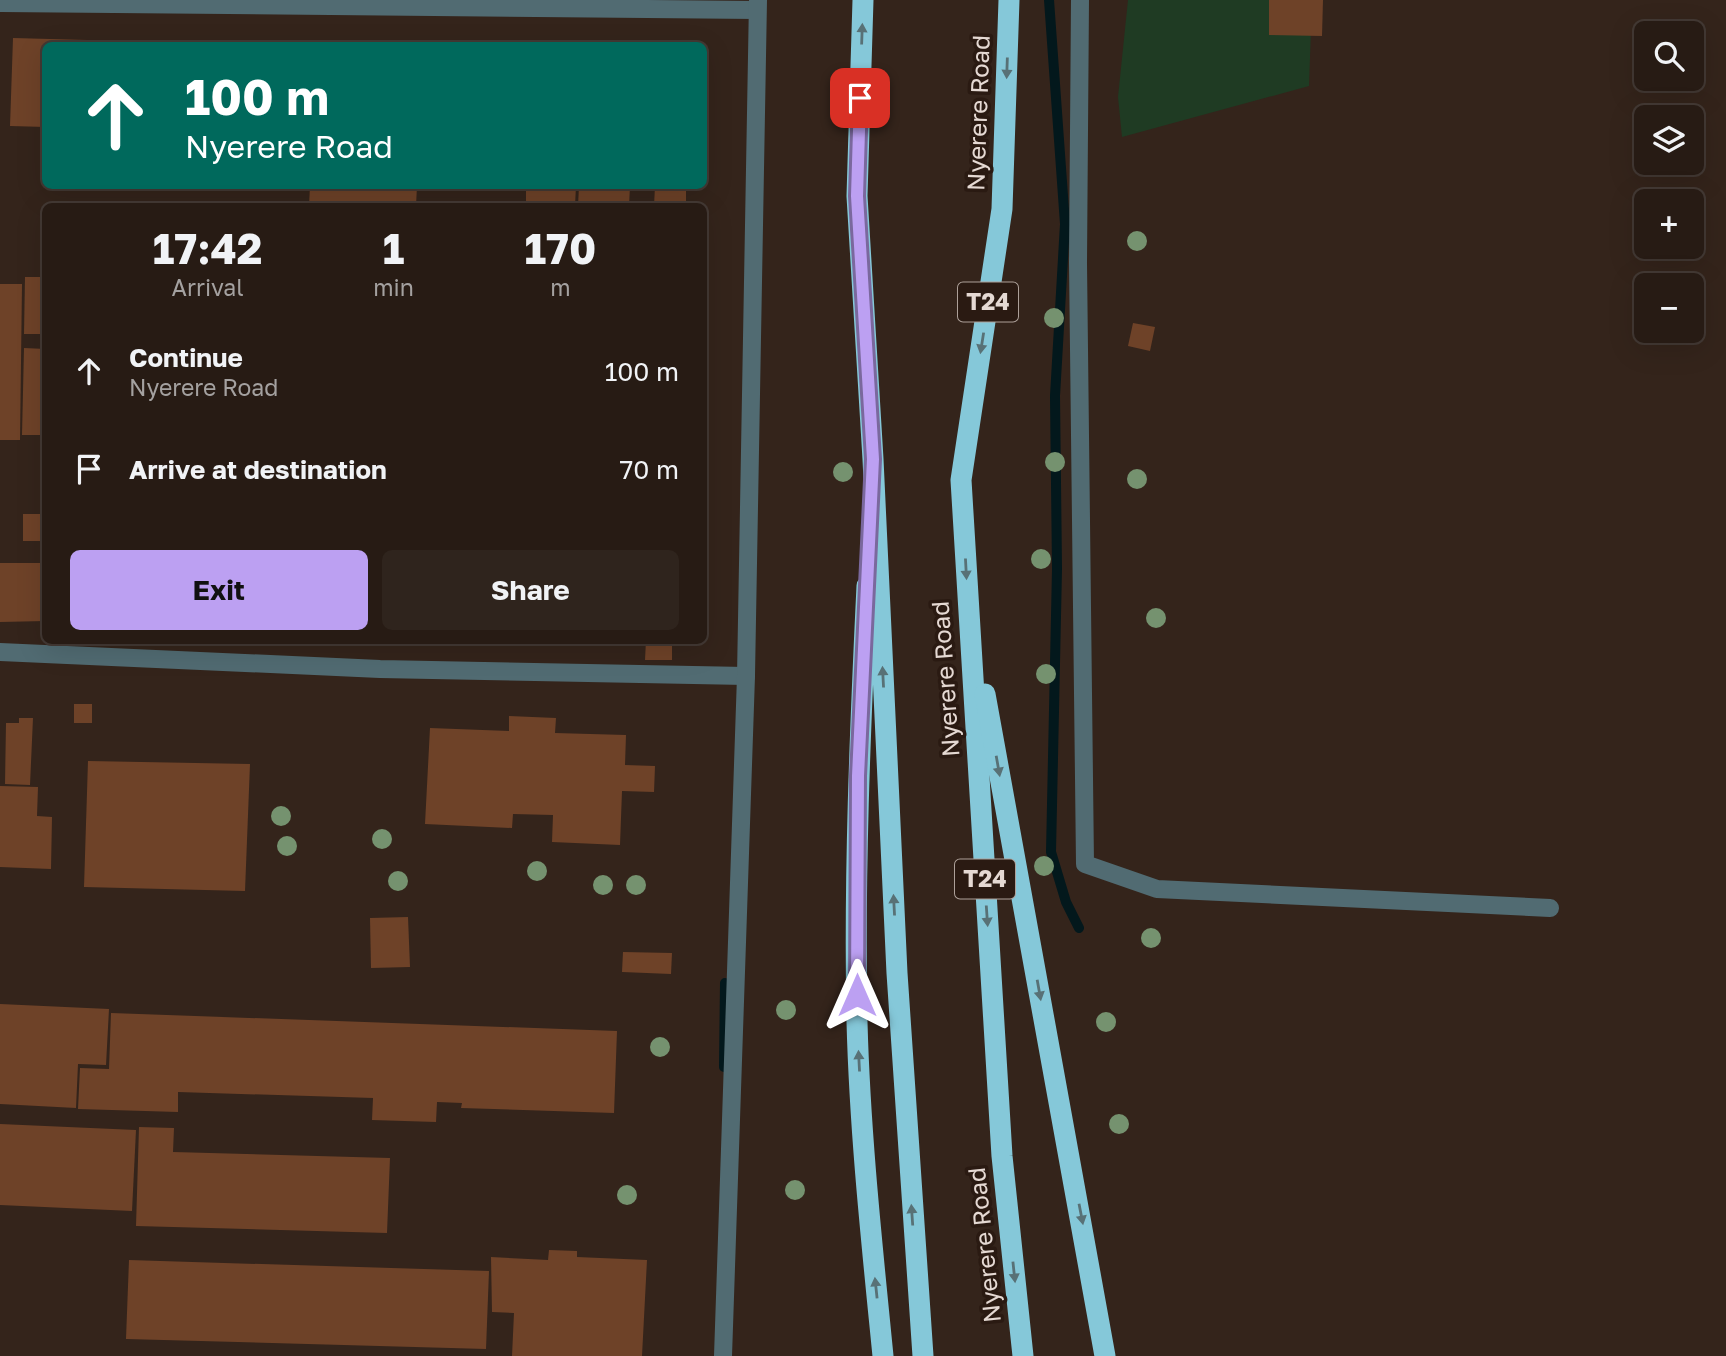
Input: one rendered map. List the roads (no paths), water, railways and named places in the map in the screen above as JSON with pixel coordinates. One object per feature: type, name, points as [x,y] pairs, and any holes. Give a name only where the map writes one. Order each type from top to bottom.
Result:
[{"type":"highway","points":[[863,0],[857,196],[908,1150],[923,1356]]},
{"type":"highway","name":"Nyerere Road","points":[[1009,0],[1002,209],[961,480],[1002,1156],[1023,1356]]},
{"type":"highway","points":[[873,459],[858,776],[857,1022],[866,1184],[883,1356]]},
{"type":"highway","points":[[968,603],[1105,1356]]},
{"type":"street","points":[[1080,0],[1077,263],[1086,864],[1157,889],[1550,908]]},
{"type":"street","points":[[0,3],[757,5],[746,676],[723,1356]]},
{"type":"street","points":[[0,652],[380,669],[746,676]]},
{"type":"waterway","points":[[1049,0],[1065,224],[1055,396],[1057,569],[1051,852],[1066,902],[1079,928]]},
{"type":"waterway","points":[[724,1067],[725,983]]}]
